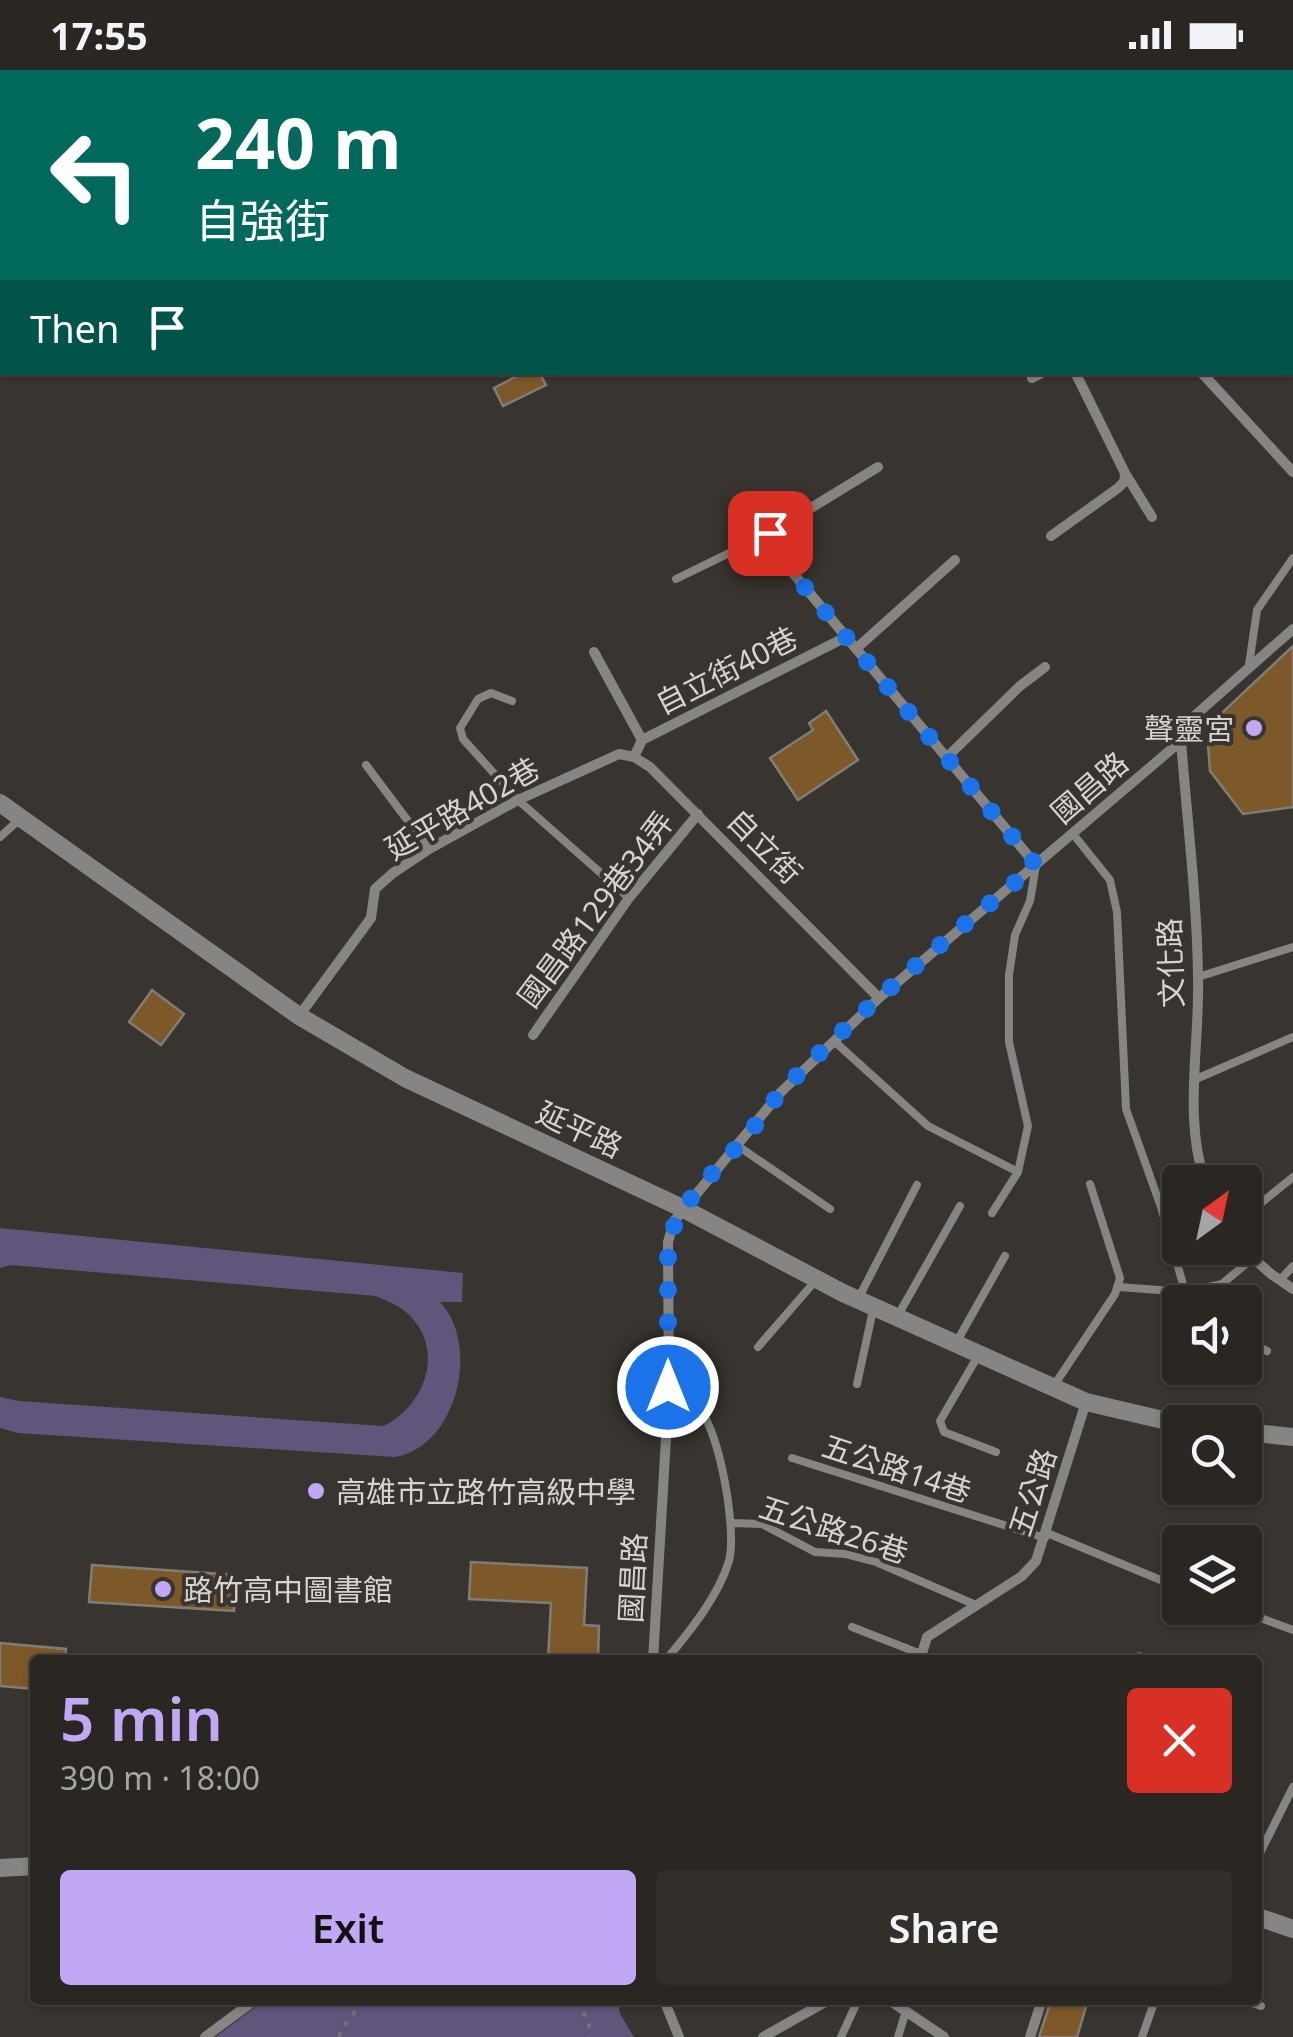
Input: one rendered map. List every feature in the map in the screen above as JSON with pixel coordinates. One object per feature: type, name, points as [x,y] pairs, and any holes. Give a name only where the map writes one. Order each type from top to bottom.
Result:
[{"type":"street","points":[[1032,378],[1038,375]]},
{"type":"street","points":[[1076,375],[1152,517]]},
{"type":"street","points":[[1204,375],[1293,472]]},
{"type":"street","points":[[878,467],[770,533],[788,567],[1036,865]]},
{"type":"street","points":[[1051,536],[1118,488],[1125,473]]},
{"type":"street","points":[[858,648],[955,560]]},
{"type":"street","name":"國昌路","points":[[652,1655],[668,1387],[668,1242],[674,1220],[781,1092],[879,998],[1181,740],[1190,718],[1293,629]]},
{"type":"street","name":"自立街40巷","points":[[634,757],[642,740],[848,636]]},
{"type":"street","points":[[594,652],[642,740]]},
{"type":"street","points":[[948,758],[1020,686],[1045,668]]},
{"type":"street","name":"文化路","points":[[1181,740],[1198,977],[1194,1132],[1199,1165]]},
{"type":"street","name":"延平路402巷","points":[[298,1016],[371,918],[376,889],[429,849],[518,800],[619,754],[634,757]]},
{"type":"street","name":"自立街","points":[[634,757],[698,814],[879,998]]},
{"type":"street","name":"延平路","points":[[0,802],[298,1016],[405,1078],[682,1208],[866,1303],[1052,1387],[1086,1402],[1162,1420]]},
{"type":"street","name":"國昌路129巷34弄","points":[[533,1035],[628,898],[698,814]]},
{"type":"street","points":[[1262,1265],[1293,1289]]},
{"type":"street","name":"五公路","points":[[921,1655],[927,1636],[1022,1576],[1036,1561],[1086,1402]]},
{"type":"street","points":[[1262,1434],[1293,1437]]},
{"type":"street","points":[[0,1868],[30,1866]]},
{"type":"street","points":[[1262,1918],[1293,1929]]},
{"type":"street","points":[[204,2037],[249,2005]]},
{"type":"street","points":[[666,2005],[680,2037]]},
{"type":"street","points":[[763,2037],[821,2005]]},
{"type":"street","points":[[897,2005],[944,2037]]},
{"type":"street","points":[[1030,2037],[1040,2005]]},
{"type":"lane","points":[[676,579],[770,533]]},
{"type":"lane","points":[[1249,664],[1257,610],[1293,558]]},
{"type":"lane","points":[[512,700],[491,693],[478,699],[460,728],[463,739],[518,800],[628,898]]},
{"type":"lane","points":[[366,765],[429,849]]},
{"type":"lane","points":[[0,837],[21,818]]},
{"type":"lane","points":[[1073,834],[1110,880],[1117,912],[1126,1109],[1184,1285]]},
{"type":"lane","points":[[992,1213],[1018,1172],[1028,1126],[1009,1042],[1009,975],[1015,935],[1030,901],[1036,865]]},
{"type":"lane","points":[[1198,977],[1293,946]]},
{"type":"lane","points":[[1196,1079],[1293,1037]]},
{"type":"lane","points":[[834,1041],[928,1126],[1018,1172]]},
{"type":"lane","points":[[738,1146],[830,1209]]},
{"type":"lane","points":[[1262,1202],[1293,1177]]},
{"type":"lane","points":[[1052,1387],[1118,1287],[1120,1278],[1090,1184]]},
{"type":"lane","points":[[857,1384],[866,1303],[918,1185]]},
{"type":"lane","points":[[897,1317],[960,1206]]},
{"type":"lane","points":[[956,1343],[1004,1256]]},
{"type":"lane","points":[[1218,1285],[1245,1265]]},
{"type":"lane","points":[[1280,1280],[1293,1266]]},
{"type":"lane","points":[[758,1347],[817,1279]]},
{"type":"lane","points":[[1118,1287],[1162,1290]]},
{"type":"lane","points":[[1262,1350],[1267,1352]]},
{"type":"lane","points":[[979,1354],[940,1420],[944,1432],[996,1452]]},
{"type":"lane","points":[[668,1387],[700,1409],[712,1431],[732,1523],[728,1564],[696,1624],[670,1655]]},
{"type":"lane","name":"五公路14巷","points":[[792,1458],[1046,1536],[1162,1581]]},
{"type":"lane","name":"五公路26巷","points":[[732,1523],[762,1524],[815,1552],[876,1562],[976,1605]]},
{"type":"lane","points":[[1262,1618],[1293,1630]]},
{"type":"lane","points":[[852,1627],[915,1655]]},
{"type":"lane","points":[[1262,1848],[1293,1787]]},
{"type":"lane","points":[[841,2037],[856,2005]]},
{"type":"lane","points":[[1142,2037],[1153,2005]]},
{"type":"lane","points":[[898,2037],[906,2011]]},
{"type":"path","points":[[339,2037],[360,2005]]},
{"type":"path","points":[[580,2005],[589,2024],[589,2037]]},
{"type":"shaded area","points":[[0,1228],[463,1273],[462,1302],[440,1302],[459,1343],[456,1392],[434,1435],[416,1449],[395,1457],[18,1433],[0,1428],[0,1397],[383,1426],[397,1418],[419,1393],[428,1362],[421,1330],[410,1316],[376,1296],[11,1265],[0,1268]]},
{"type":"shaded area","points":[[258,2005],[618,2005],[634,2037],[215,2037]]},
{"type":"building","points":[[519,375],[541,375],[546,385],[503,406],[494,388]]},
{"type":"building","name":"聲靈宮","points":[[1293,646],[1293,807],[1243,814],[1210,771],[1208,744],[1223,712]]},
{"type":"building","points":[[826,711],[858,760],[798,800],[770,758],[813,730],[809,723]]},
{"type":"building","points":[[152,990],[184,1014],[161,1045],[129,1022]]},
{"type":"building","points":[[471,1562],[587,1568],[584,1625],[599,1626],[598,1655],[548,1655],[551,1603],[469,1599]]},
{"type":"building","name":"路竹高中圖書館","points":[[92,1565],[236,1575],[234,1611],[89,1602]]},
{"type":"building","points":[[0,1643],[66,1649],[65,1655],[30,1655],[30,1689],[0,1686]]},
{"type":"building","points":[[1049,2005],[1087,2005],[1077,2037],[1039,2037]]},
{"type":"place","name":"聲靈宮","points":[[1254,728]]},
{"type":"place","name":"高雄市立路竹高級中學","points":[[316,1491]]},
{"type":"place","name":"路竹高中圖書館","points":[[163,1589]]},
{"type":"route","points":[[668,1387],[668,1242],[682,1208],[807,1066],[879,998],[1036,865],[788,567],[770,533]]}]
